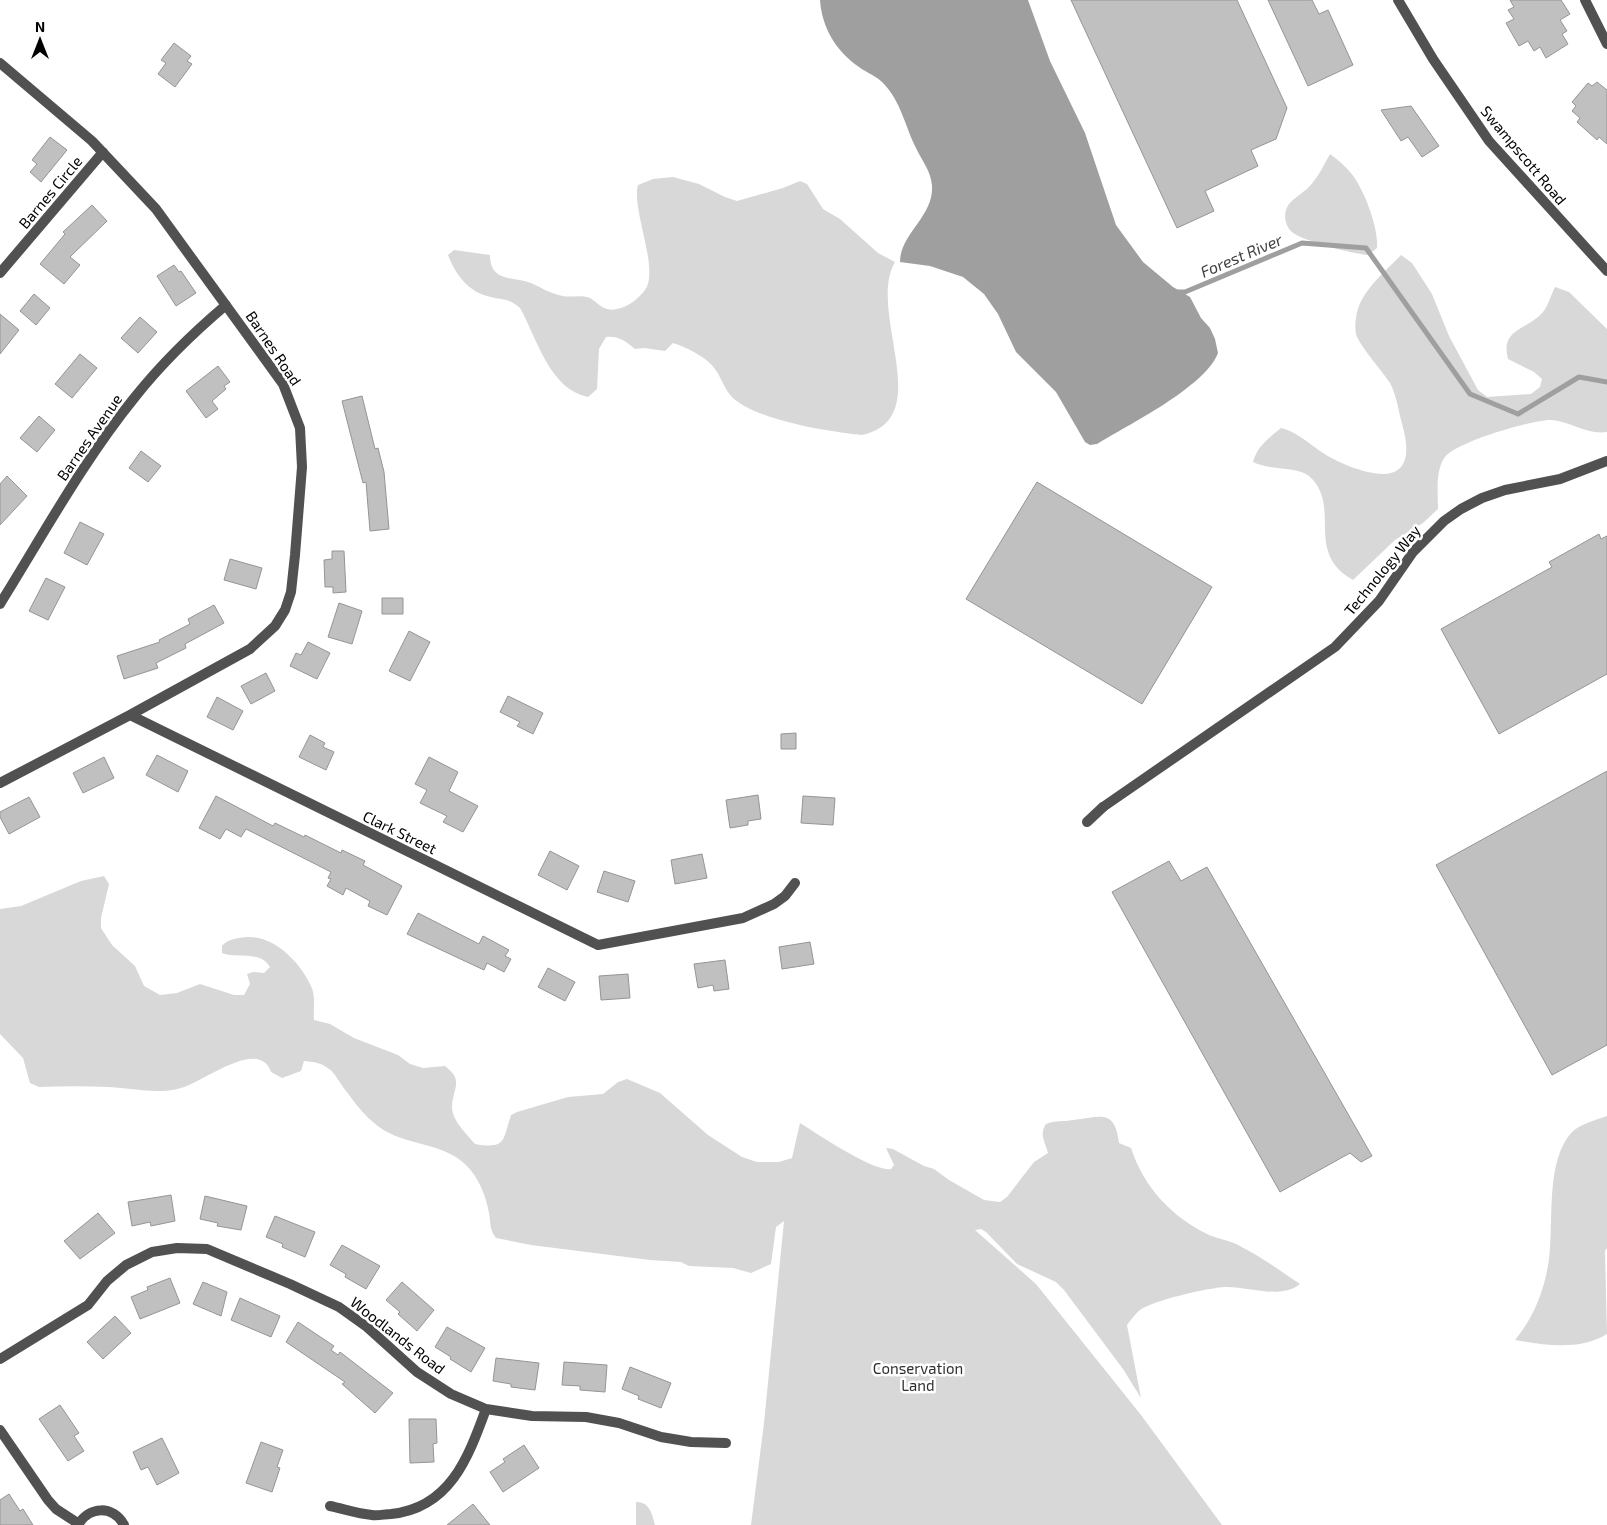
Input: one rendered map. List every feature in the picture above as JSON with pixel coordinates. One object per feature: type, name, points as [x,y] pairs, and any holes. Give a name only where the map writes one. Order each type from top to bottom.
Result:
[{"type":"street","name":"Swampscott Road","points":[[1398,0],[1432,59],[1489,141],[1607,271]]},
{"type":"street","points":[[1585,0],[1607,44]]},
{"type":"street","name":"Barnes Road","points":[[0,63],[103,152],[156,209],[283,384],[300,428],[302,468],[292,592],[285,610],[275,626],[250,649],[130,716]]},
{"type":"street","name":"Barnes Circle","points":[[0,273],[103,152]]},
{"type":"street","name":"Barnes Avenue","points":[[0,604],[48,524],[134,398],[196,331],[226,305]]},
{"type":"street","name":"Technology Way","points":[[1087,822],[1103,807],[1335,647],[1379,601],[1413,552],[1444,521],[1461,509],[1482,498],[1505,490],[1560,479],[1607,461]]},
{"type":"street","points":[[0,783],[130,716]]},
{"type":"street","name":"Clark Street","points":[[130,716],[598,945],[743,918],[774,904],[785,896],[795,883]]},
{"type":"street","name":"Woodlands Road","points":[[0,1359],[88,1305],[107,1281],[126,1265],[152,1252],[177,1248],[207,1249],[339,1307],[367,1327],[417,1372],[451,1394],[486,1409],[532,1416],[586,1417],[619,1423],[661,1437],[691,1442],[726,1443]]},
{"type":"street","points":[[330,1506],[373,1515],[405,1512],[430,1502],[456,1478],[471,1452],[486,1409]]},
{"type":"street","points":[[0,1430],[56,1509],[78,1524],[90,1512],[100,1510],[116,1514],[124,1525]]},
{"type":"green space","points":[[1330,154],[1355,178],[1365,197],[1373,219],[1377,240],[1377,248],[1368,255],[1340,250],[1317,243],[1298,236],[1287,226],[1285,218],[1287,207],[1314,181]]},
{"type":"green space","points":[[673,177],[699,184],[737,201],[783,188],[800,181],[807,184],[823,209],[840,219],[878,253],[895,262],[888,283],[888,308],[898,386],[895,408],[884,425],[862,435],[812,428],[756,412],[731,396],[709,362],[673,343],[665,351],[644,348],[635,349],[615,337],[606,337],[599,349],[597,389],[588,397],[575,392],[563,384],[546,361],[520,308],[510,301],[483,295],[470,287],[459,276],[448,255],[454,250],[490,255],[494,270],[504,277],[531,283],[559,295],[587,297],[608,309],[621,308],[629,304],[645,290],[649,280],[648,254],[638,209],[638,185],[653,179]]},
{"type":"green space","points":[[1401,255],[1412,263],[1432,294],[1449,336],[1478,390],[1487,397],[1531,394],[1540,387],[1542,379],[1534,372],[1508,359],[1508,341],[1512,335],[1543,312],[1555,287],[1569,292],[1607,329],[1607,432],[1593,432],[1559,421],[1543,421],[1496,432],[1452,451],[1445,457],[1440,468],[1438,509],[1423,523],[1395,540],[1353,580],[1338,569],[1330,556],[1326,543],[1323,501],[1319,488],[1309,476],[1298,471],[1268,467],[1253,462],[1260,447],[1281,428],[1297,435],[1334,459],[1359,470],[1384,474],[1394,472],[1401,467],[1405,460],[1406,442],[1395,395],[1390,383],[1357,337],[1355,325],[1358,309],[1367,291]]},
{"type":"green space","name":"Conservation Land","points":[[104,876],[109,884],[101,918],[101,928],[112,945],[135,966],[144,986],[160,995],[177,993],[200,984],[234,995],[244,995],[250,984],[247,974],[253,972],[264,973],[270,967],[260,958],[222,953],[222,946],[232,940],[251,937],[272,943],[291,958],[306,976],[313,994],[314,1020],[330,1024],[354,1038],[398,1055],[410,1064],[423,1068],[445,1066],[451,1071],[456,1081],[453,1113],[461,1128],[475,1144],[493,1145],[502,1141],[511,1115],[517,1112],[568,1097],[603,1094],[618,1082],[627,1079],[660,1093],[708,1135],[742,1157],[757,1162],[779,1162],[792,1158],[800,1123],[872,1165],[891,1169],[894,1165],[886,1148],[893,1149],[924,1166],[934,1169],[984,1200],[1000,1202],[1007,1197],[1034,1162],[1048,1153],[1043,1135],[1046,1124],[1105,1117],[1114,1124],[1119,1143],[1131,1148],[1143,1176],[1171,1210],[1209,1235],[1235,1243],[1300,1284],[1292,1289],[1274,1292],[1234,1287],[1217,1288],[1157,1302],[1140,1310],[1127,1325],[1141,1398],[1123,1369],[1064,1290],[1056,1282],[1017,1264],[986,1232],[981,1229],[975,1230],[1036,1284],[1141,1415],[1222,1525],[751,1525],[764,1423],[784,1221],[776,1227],[771,1264],[751,1273],[733,1268],[689,1266],[681,1262],[650,1260],[531,1245],[496,1238],[491,1229],[484,1194],[475,1176],[466,1165],[445,1151],[395,1136],[383,1130],[361,1110],[331,1071],[323,1065],[315,1063],[304,1061],[301,1071],[282,1078],[271,1072],[265,1062],[255,1059],[243,1060],[181,1088],[163,1091],[100,1087],[39,1087],[30,1083],[23,1058],[0,1034],[0,909],[21,906],[81,881]]},
{"type":"green space","points":[[1607,1116],[1607,1248],[1605,1251],[1607,1334],[1585,1343],[1574,1345],[1538,1344],[1515,1340],[1528,1322],[1538,1302],[1545,1281],[1549,1259],[1554,1175],[1563,1144],[1575,1129]]},
{"type":"green space","points":[[636,1502],[647,1506],[655,1525],[636,1525]]},
{"type":"shaded area","points":[[820,0],[1028,0],[1050,61],[1085,133],[1116,225],[1143,262],[1173,287],[1190,297],[1215,339],[1218,353],[1210,366],[1198,379],[1182,392],[1145,416],[1097,444],[1090,445],[1085,442],[1056,392],[1016,352],[998,314],[984,294],[963,277],[930,266],[900,262],[901,252],[905,243],[928,207],[932,186],[930,176],[912,140],[895,98],[881,81],[843,54],[827,29]]},
{"type":"building","points":[[1071,0],[1237,0],[1287,108],[1276,139],[1251,150],[1258,166],[1205,191],[1214,211],[1177,228]]},
{"type":"building","points":[[1268,0],[1312,0],[1319,14],[1328,10],[1353,65],[1308,86]]},
{"type":"building","points":[[1510,0],[1561,0],[1570,14],[1560,20],[1567,31],[1562,34],[1568,44],[1546,58],[1540,47],[1534,51],[1528,41],[1519,46],[1506,23],[1514,19],[1508,10],[1514,7]]},
{"type":"building","points":[[174,43],[191,56],[187,61],[192,64],[175,87],[158,74],[166,63],[161,60]]},
{"type":"building","points":[[1597,82],[1607,90],[1607,144],[1599,137],[1597,140],[1577,122],[1580,118],[1572,111],[1576,106],[1572,102],[1588,83],[1592,86]]},
{"type":"building","points":[[1411,106],[1439,146],[1422,157],[1408,137],[1401,141],[1381,110]]},
{"type":"building","points":[[50,137],[67,150],[41,182],[30,172],[37,164],[32,160]]},
{"type":"building","points":[[92,205],[107,221],[70,257],[80,265],[64,284],[40,264],[65,234],[63,232]]},
{"type":"building","points":[[174,265],[179,272],[181,271],[196,293],[176,306],[157,276]]},
{"type":"building","points":[[34,294],[50,308],[36,325],[20,311]]},
{"type":"building","points":[[0,314],[19,330],[0,354]]},
{"type":"building","points":[[140,317],[157,332],[138,353],[121,338]]},
{"type":"building","points":[[80,354],[97,368],[72,398],[55,384]]},
{"type":"building","points":[[218,366],[230,382],[224,386],[226,389],[212,401],[218,409],[206,418],[186,391]]},
{"type":"building","points":[[362,396],[375,449],[378,448],[384,472],[389,529],[370,531],[366,482],[363,483],[342,401]]},
{"type":"building","points":[[39,416],[55,430],[37,452],[20,438]]},
{"type":"building","points":[[141,451],[161,466],[148,482],[129,468]]},
{"type":"building","points":[[7,476],[27,496],[0,525],[0,484]]},
{"type":"building","points":[[1037,482],[1212,587],[1142,704],[966,599]]},
{"type":"building","points":[[80,522],[104,534],[87,565],[64,553]]},
{"type":"building","points":[[1599,534],[1601,539],[1607,536],[1607,674],[1499,734],[1441,629],[1552,567],[1549,562]]},
{"type":"building","points":[[332,551],[344,551],[346,592],[333,593],[333,587],[325,587],[324,560],[332,559]]},
{"type":"building","points":[[230,559],[262,568],[256,589],[224,580]]},
{"type":"building","points":[[46,578],[65,587],[48,620],[29,611]]},
{"type":"building","points":[[382,598],[403,598],[403,614],[382,614]]},
{"type":"building","points":[[339,603],[362,611],[352,644],[328,637]]},
{"type":"building","points":[[214,605],[224,623],[185,644],[186,648],[156,663],[158,668],[124,679],[117,656],[160,642],[159,640],[190,624],[188,619]]},
{"type":"building","points":[[409,631],[430,642],[410,681],[389,671]]},
{"type":"building","points":[[308,642],[330,653],[317,679],[290,666],[296,653],[301,655]]},
{"type":"building","points":[[266,673],[275,691],[251,704],[241,686]]},
{"type":"building","points":[[508,696],[543,713],[533,734],[517,726],[520,722],[500,712]]},
{"type":"building","points":[[217,697],[243,711],[233,730],[207,717]]},
{"type":"building","points":[[796,733],[796,749],[781,749],[781,734]]},
{"type":"building","points":[[310,735],[325,743],[323,747],[334,752],[326,770],[299,757]]},
{"type":"building","points":[[157,755],[188,771],[178,792],[146,775]]},
{"type":"building","points":[[104,757],[114,778],[83,793],[73,773]]},
{"type":"building","points":[[429,757],[458,772],[449,791],[478,806],[463,832],[443,822],[447,816],[420,803],[427,790],[415,784]]},
{"type":"building","points":[[1607,771],[1607,1045],[1552,1075],[1436,865]]},
{"type":"building","points":[[758,795],[761,819],[748,821],[748,825],[730,828],[726,800]]},
{"type":"building","points":[[216,796],[273,826],[275,823],[341,853],[342,850],[365,861],[363,865],[402,886],[387,915],[368,906],[370,901],[346,888],[343,895],[327,886],[331,879],[328,878],[331,872],[246,829],[241,837],[226,829],[220,839],[199,828]]},
{"type":"building","points":[[803,796],[835,798],[833,825],[801,823]]},
{"type":"building","points":[[29,797],[40,817],[9,834],[0,817],[0,812]]},
{"type":"building","points":[[550,851],[579,866],[567,890],[538,875]]},
{"type":"building","points":[[702,854],[707,878],[675,884],[671,860]]},
{"type":"building","points":[[1169,861],[1181,881],[1207,867],[1372,1156],[1361,1162],[1350,1153],[1280,1192],[1112,892]]},
{"type":"building","points":[[604,871],[635,881],[628,902],[597,892]]},
{"type":"building","points":[[418,913],[479,944],[483,936],[509,950],[505,956],[511,959],[504,972],[487,963],[484,970],[407,934]]},
{"type":"building","points":[[810,942],[814,964],[782,969],[779,947]]},
{"type":"building","points":[[725,960],[729,989],[714,991],[713,985],[698,988],[694,964]]},
{"type":"building","points":[[548,968],[575,982],[565,1001],[538,987]]},
{"type":"building","points":[[628,974],[630,998],[601,1000],[599,976]]},
{"type":"building","points":[[171,1195],[175,1221],[151,1226],[150,1222],[132,1226],[128,1202]]},
{"type":"building","points":[[205,1196],[247,1206],[241,1230],[217,1226],[218,1223],[200,1219]]},
{"type":"building","points":[[98,1213],[115,1233],[80,1259],[64,1241]]},
{"type":"building","points":[[275,1216],[315,1232],[305,1257],[282,1247],[283,1244],[266,1237]]},
{"type":"building","points":[[342,1245],[380,1266],[366,1289],[345,1277],[346,1274],[330,1265]]},
{"type":"building","points":[[170,1278],[180,1303],[140,1319],[131,1297],[148,1290],[147,1287]]},
{"type":"building","points":[[203,1282],[227,1292],[221,1316],[193,1304]]},
{"type":"building","points":[[402,1282],[434,1310],[417,1331],[386,1300]]},
{"type":"building","points":[[240,1298],[280,1316],[271,1337],[231,1320]]},
{"type":"building","points":[[115,1316],[131,1333],[103,1359],[87,1342]]},
{"type":"building","points":[[298,1322],[334,1346],[331,1350],[338,1355],[340,1352],[393,1393],[375,1413],[342,1384],[345,1382],[286,1342]]},
{"type":"building","points":[[447,1327],[485,1348],[471,1372],[435,1347]]},
{"type":"building","points":[[496,1358],[539,1363],[535,1390],[511,1387],[511,1384],[493,1381]]},
{"type":"building","points":[[564,1362],[607,1365],[605,1392],[580,1390],[580,1386],[562,1385]]},
{"type":"building","points":[[630,1367],[671,1383],[661,1408],[638,1399],[639,1396],[622,1389]]},
{"type":"building","points":[[60,1405],[79,1433],[74,1436],[84,1451],[68,1461],[39,1419]]},
{"type":"building","points":[[409,1419],[436,1419],[437,1443],[433,1444],[434,1462],[410,1463]]},
{"type":"building","points":[[162,1438],[179,1473],[157,1485],[148,1467],[141,1470],[133,1452]]},
{"type":"building","points":[[261,1442],[283,1450],[277,1467],[280,1468],[272,1492],[246,1483]]},
{"type":"building","points":[[524,1445],[539,1468],[503,1492],[490,1472],[505,1462],[503,1459]]},
{"type":"building","points":[[9,1494],[20,1511],[23,1509],[33,1525],[0,1525],[0,1500]]},
{"type":"building","points":[[473,1504],[490,1525],[447,1525]]},
{"type":"waterway","name":"Forest River","points":[[1176,292],[1185,292],[1302,243],[1366,248],[1470,394],[1518,414],[1579,377],[1607,382]]}]
